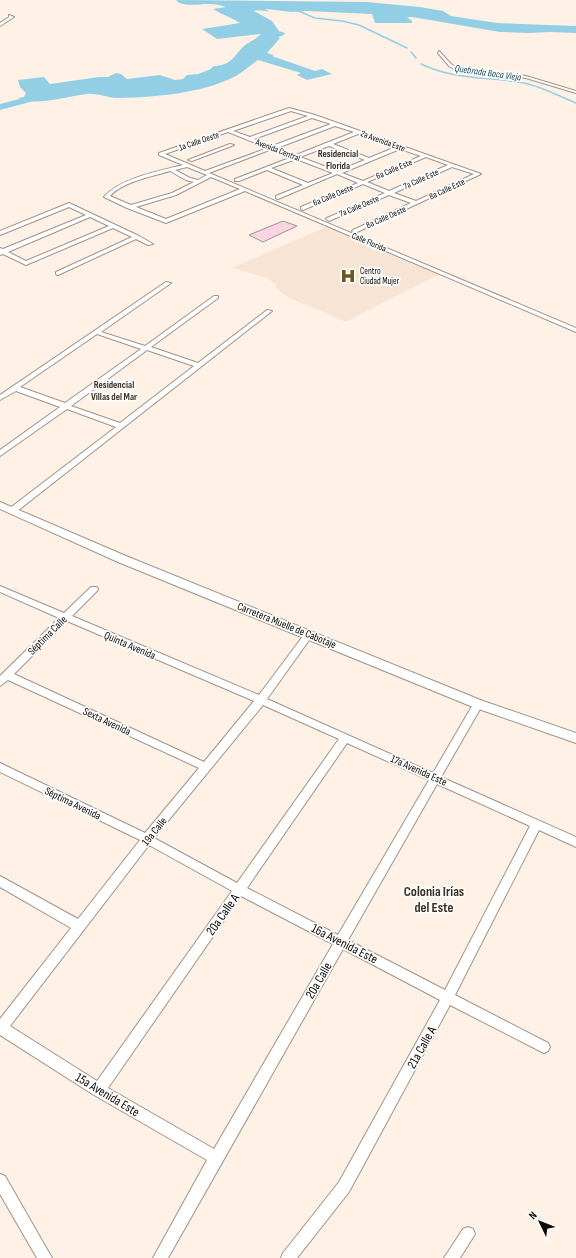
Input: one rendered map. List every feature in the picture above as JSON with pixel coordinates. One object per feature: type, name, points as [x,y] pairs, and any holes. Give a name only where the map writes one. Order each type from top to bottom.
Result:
[{"type":"main road","name":"Carretera Muelle de Cabotaje","points":[[0,505],[122,559],[478,704],[576,738]]},
{"type":"street","points":[[0,18],[12,17],[0,25]]},
{"type":"street","points":[[438,52],[450,65],[455,68],[526,77],[576,92]]},
{"type":"street","name":"2a Avenida Este","points":[[288,110],[294,109],[478,174]]},
{"type":"street","name":"1a Calle Oeste","points":[[161,154],[288,110]]},
{"type":"street","points":[[250,139],[313,116]]},
{"type":"street","points":[[129,207],[174,194],[199,182],[212,172],[336,124]]},
{"type":"street","name":"Avenida Central","points":[[229,131],[416,203]]},
{"type":"street","points":[[237,180],[359,132]]},
{"type":"street","points":[[329,144],[370,160]]},
{"type":"street","points":[[232,145],[190,163],[140,179],[107,197],[166,221],[246,189]]},
{"type":"street","points":[[278,197],[400,147]]},
{"type":"street","name":"Calle Florida","points":[[169,151],[206,172],[212,172],[237,180],[278,197],[576,326]]},
{"type":"street","name":"Calle Florida","points":[[161,154],[212,172],[246,189],[576,330]]},
{"type":"street","name":"6a Calle Este","points":[[363,183],[425,156]]},
{"type":"street","name":"7a Calle Este","points":[[390,193],[452,165]]},
{"type":"street","points":[[266,168],[308,185]]},
{"type":"street","points":[[171,170],[184,178],[199,182]]},
{"type":"street","name":"8a Calle Este","points":[[416,203],[478,174]]},
{"type":"street","name":"6a Calle Oeste","points":[[303,208],[363,183]]},
{"type":"street","name":"7a Calle Oeste","points":[[329,219],[390,193]]},
{"type":"street","name":"8a Calle Oeste","points":[[356,231],[416,203]]},
{"type":"street","points":[[0,233],[64,206],[72,206],[150,244]]},
{"type":"street","points":[[1,251],[91,215]]},
{"type":"street","points":[[1,251],[26,263],[114,226]]},
{"type":"street","points":[[58,273],[137,238]]},
{"type":"street","points":[[0,398],[168,283]]},
{"type":"street","points":[[0,454],[216,298]]},
{"type":"street","points":[[13,510],[269,311]]},
{"type":"street","points":[[96,332],[199,365]]},
{"type":"street","points":[[15,388],[121,426]]},
{"type":"street","name":"Quinta Avenida","points":[[0,589],[65,618],[261,700]]},
{"type":"street","name":"Séptima Calle","points":[[4,678],[94,589]]},
{"type":"street","name":"19a Calle","points":[[0,1028],[147,839],[261,700],[309,634]]},
{"type":"street","name":"Sexta Avenida","points":[[4,678],[206,767]]},
{"type":"street","name":"17a Avenida Este","points":[[261,700],[576,842]]},
{"type":"street","name":"20a Calle","points":[[160,1258],[340,941],[478,704]]},
{"type":"street","name":"20a Calle A","points":[[99,1090],[345,738]]},
{"type":"street","name":"Séptima Avenida","points":[[0,767],[147,839]]},
{"type":"street","name":"21a Calle A","points":[[288,1258],[344,1187],[448,997],[536,825]]},
{"type":"street","name":"16a Avenida Este","points":[[147,839],[240,890],[544,1047]]},
{"type":"street","points":[[0,881],[79,926]]},
{"type":"street","name":"15a Avenida Este","points":[[0,1028],[99,1090],[216,1158]]},
{"type":"street","points":[[0,1181],[45,1258]]},
{"type":"street","points":[[451,1258],[468,1234]]},
{"type":"shaded area","name":"Centro Ciudad Mujer","points":[[328,226],[439,274],[346,322],[289,298],[277,289],[275,284],[268,278],[232,268]]},
{"type":"water","points":[[176,0],[367,2],[420,7],[443,11],[451,16],[497,23],[576,26],[576,33],[500,32],[412,17],[407,17],[412,21],[412,23],[375,23],[372,14],[306,11],[291,12],[265,9],[269,11],[254,11],[272,21],[279,31],[285,33],[284,35],[278,37],[280,38],[267,53],[315,71],[322,69],[332,74],[307,80],[297,75],[301,73],[258,60],[236,76],[193,91],[147,97],[117,98],[87,94],[42,101],[18,98],[24,97],[26,93],[20,87],[18,80],[44,77],[50,84],[108,77],[116,73],[121,74],[127,79],[160,75],[175,80],[183,79],[187,75],[198,74],[209,70],[214,66],[229,62],[245,45],[261,34],[217,39],[202,29],[240,23],[213,9],[226,7],[213,4],[191,5],[179,3]]},
{"type":"building","points":[[283,221],[297,226],[263,242],[249,235]]},
{"type":"waterway","name":"Quebrada Boca Vieja","points":[[296,10],[315,18],[342,21],[359,25],[407,48]]},
{"type":"waterway","name":"Quebrada Boca Vieja","points":[[411,52],[416,58]]},
{"type":"waterway","name":"Quebrada Boca Vieja","points":[[421,64],[456,75],[505,80],[533,85],[576,103]]},
{"type":"waterway","points":[[0,107],[46,95]]},
{"type":"place","name":"Centro Ciudad Mujer","points":[[348,276]]},
{"type":"district","name":"Residencial Florida","points":[[338,158]]},
{"type":"district","name":"Residencial Villas del Mar","points":[[114,390]]},
{"type":"district","name":"Colonia Irías del Este","points":[[434,900]]}]
